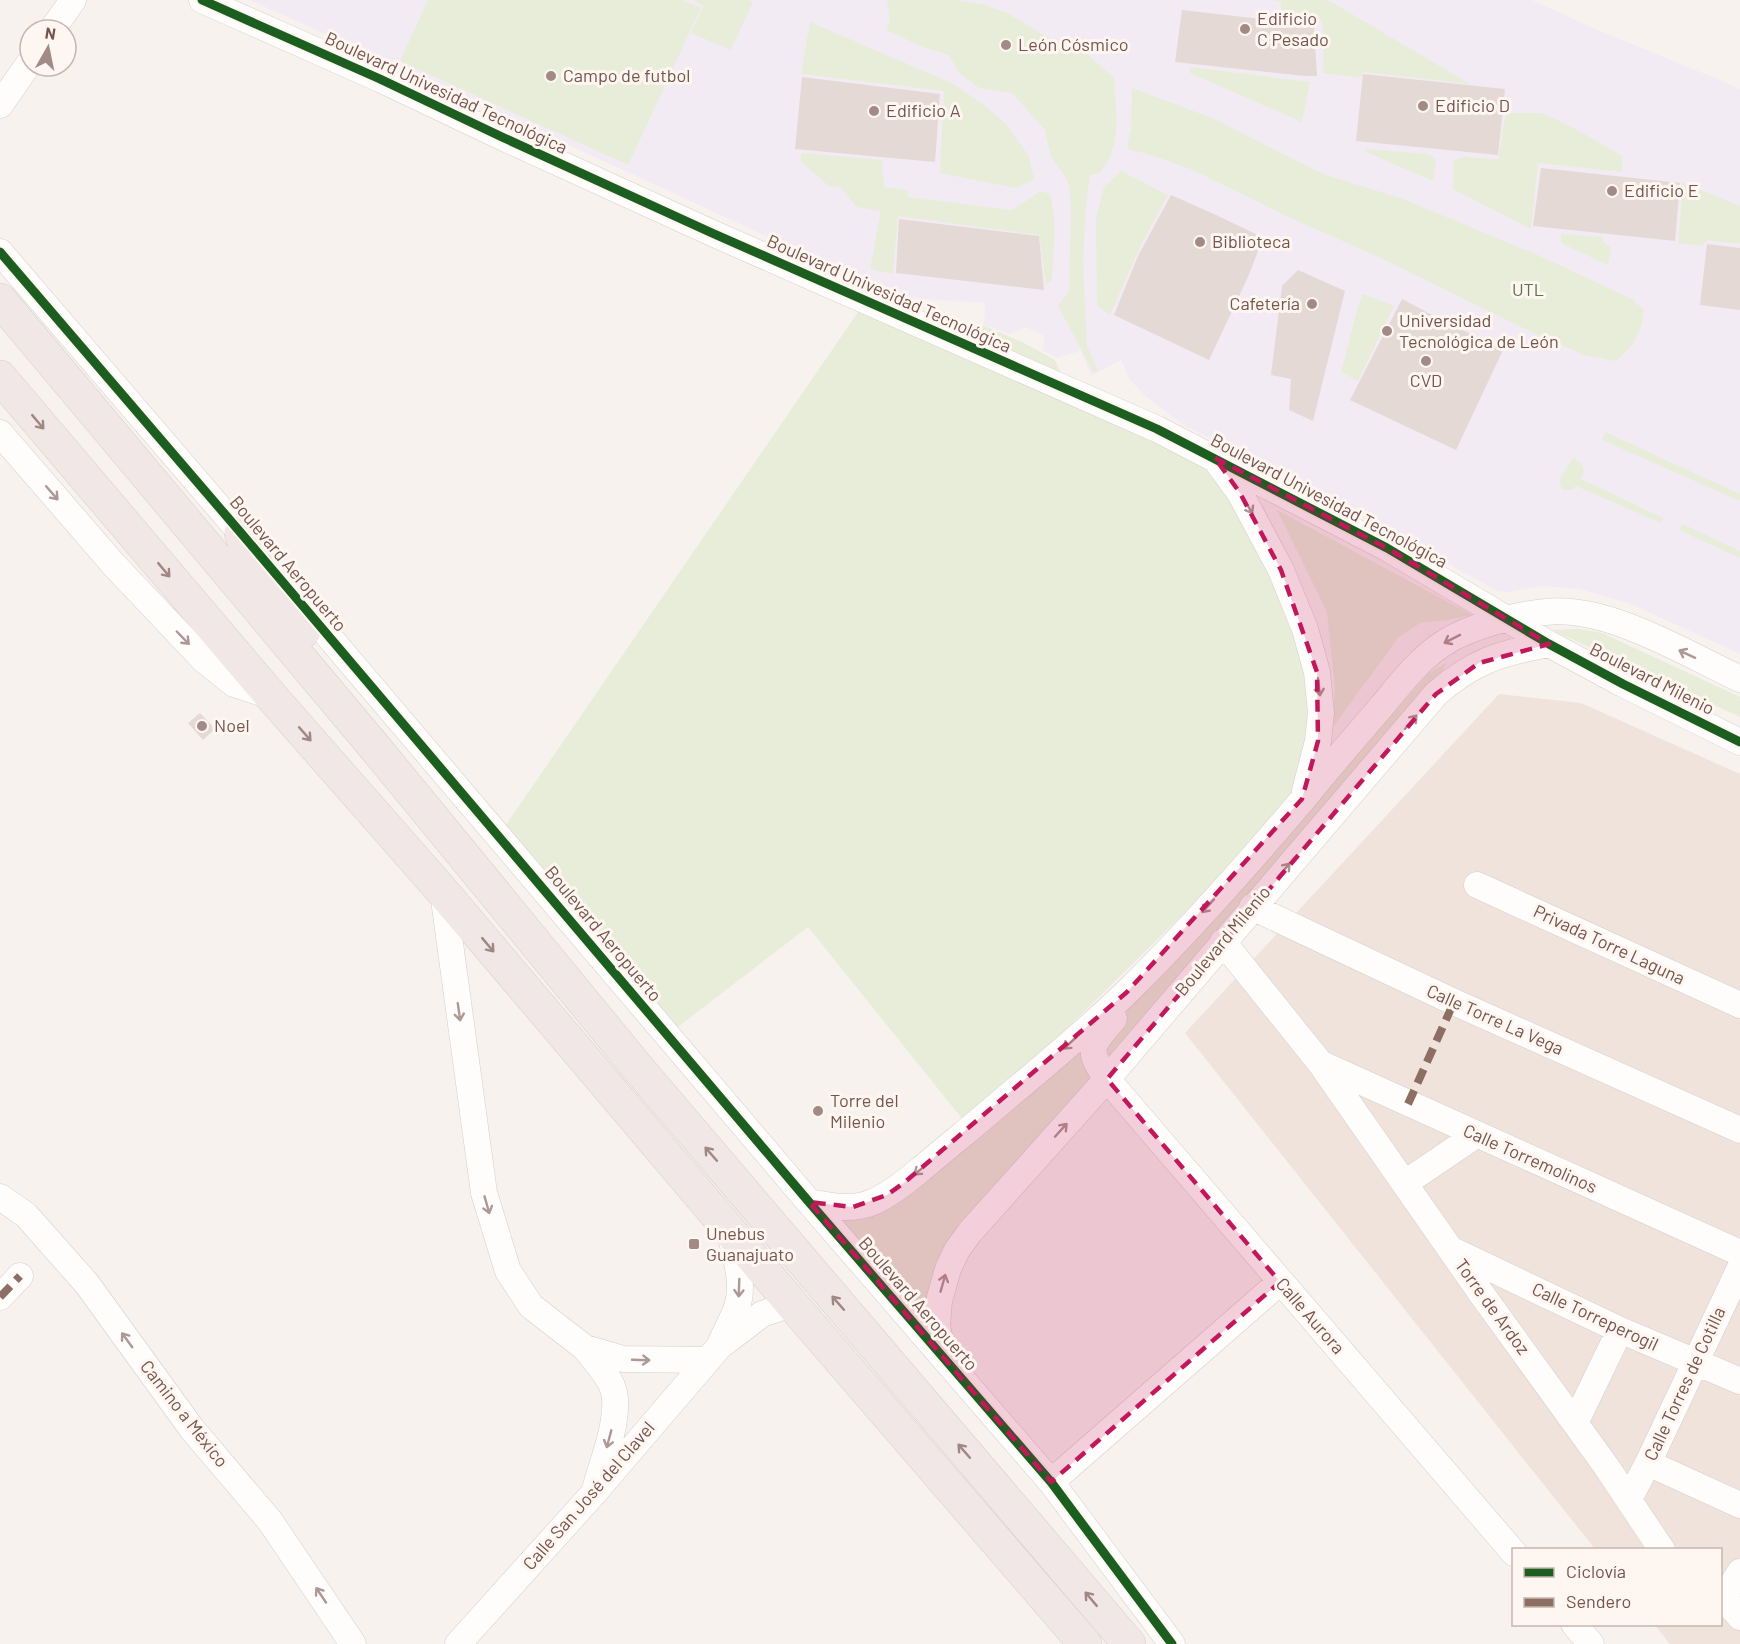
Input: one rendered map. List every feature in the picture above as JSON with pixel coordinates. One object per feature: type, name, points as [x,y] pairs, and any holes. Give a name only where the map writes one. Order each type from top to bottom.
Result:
[{"type":"highway","points":[[0,300],[377,750],[636,1067],[1129,1644]]},
{"type":"highway","points":[[0,377],[1085,1644]]},
{"type":"highway","points":[[241,533],[249,556],[312,640],[377,750]]},
{"type":"street","points":[[60,18],[73,0]]},
{"type":"street","name":"Boulevard Univesidad Tecnológica","points":[[202,0],[380,79],[712,233],[1157,429],[1387,549],[1549,644]]},
{"type":"street","points":[[0,105],[19,78]]},
{"type":"street","name":"Boulevard Aeropuerto","points":[[0,252],[809,1202],[1052,1482],[1172,1644]]},
{"type":"street","points":[[0,433],[114,564],[204,660],[234,684],[271,696]]},
{"type":"street","points":[[1215,458],[1240,493],[1281,570],[1305,629],[1317,672],[1321,713],[1318,741],[1302,799]]},
{"type":"street","name":"Boulevard Milenio","points":[[809,1202],[853,1207],[870,1203],[887,1195],[969,1129],[1127,992],[1169,950],[1397,688],[1425,658],[1458,635],[1507,619],[1548,611],[1597,616],[1650,636],[1740,679]]},
{"type":"street","name":"Boulevard Milenio","points":[[945,1361],[939,1337],[938,1307],[942,1285],[957,1250],[982,1216],[1107,1078],[1436,694],[1463,672],[1479,663],[1515,650],[1549,644],[1623,684],[1740,742]]},
{"type":"street","name":"Privada Torre Laguna","points":[[1477,885],[1740,1005]]},
{"type":"street","points":[[443,892],[484,1193],[494,1231],[508,1271],[531,1306],[585,1348],[612,1386],[616,1404],[594,1493]]},
{"type":"street","name":"Calle Torre La Vega","points":[[1252,907],[1465,1007],[1740,1130]]},
{"type":"street","name":"Torre de Ardoz","points":[[1223,942],[1321,1064],[1629,1499],[1661,1548]]},
{"type":"street","name":"Calle Aurora","points":[[1127,992],[1118,1015],[1094,1045],[1094,1059],[1107,1078],[1512,1551]]},
{"type":"street","name":"Calle Torremolinos","points":[[1321,1064],[1740,1253]]},
{"type":"street","points":[[1405,1183],[1476,1135]]},
{"type":"street","name":"Camino a México","points":[[0,1197],[26,1215],[87,1284],[192,1429],[270,1521],[353,1644]]},
{"type":"street","name":"Calle San José del Clavel","points":[[713,1353],[732,1319],[739,1298],[740,1282],[730,1231]]},
{"type":"street","name":"Calle Torreperogil","points":[[1451,1250],[1620,1330],[1740,1381]]},
{"type":"street","name":"Calle Torres de Cotilla","points":[[1629,1499],[1740,1268]]},
{"type":"street","points":[[0,1297],[20,1276]]},
{"type":"street","points":[[1052,1482],[1280,1282]]},
{"type":"street","name":"Calle San José del Clavel","points":[[458,1644],[594,1493],[713,1353],[762,1314],[792,1304]]},
{"type":"street","points":[[1575,1423],[1620,1330]]},
{"type":"street","points":[[585,1348],[623,1359],[713,1353]]},
{"type":"street","points":[[1648,1463],[1740,1506]]},
{"type":"street","points":[[1740,1572],[1722,1596],[1740,1617]]},
{"type":"street","points":[[1576,1626],[1591,1644]]},
{"type":"highlighted area","points":[[1215,458],[1387,548],[1549,644],[1479,663],[1436,694],[1107,1079],[1280,1282],[1051,1482],[809,1202],[853,1207],[887,1195],[905,1182],[1127,992],[1302,799],[1318,741],[1317,672],[1281,570],[1240,493]]},
{"type":"shaded area","name":"Universidad Tecnológica de León","points":[[250,0],[1532,0],[1593,28],[1722,81],[1740,89],[1740,654],[1631,604],[1579,589],[1541,586],[1507,592],[1497,591],[1339,502],[1185,426],[1144,395],[1130,380],[1121,360],[1091,376],[1081,351],[1056,358],[1043,350],[1044,336],[1026,327],[1010,334],[984,325],[985,303],[904,298],[881,290]]},
{"type":"shaded area","points":[[1499,694],[1581,703],[1740,774],[1740,1644],[1670,1644],[1656,1626],[1722,1626],[1722,1548],[1594,1548],[1185,1033]]},
{"type":"green space","name":"Campo de futbol","points":[[428,0],[683,0],[701,8],[628,165],[400,61]]},
{"type":"green space","points":[[692,0],[749,0],[753,2],[731,50],[691,33],[704,6]]},
{"type":"green space","points":[[887,0],[957,0],[985,5],[1007,13],[1056,42],[1086,53],[1114,78],[1117,115],[1115,139],[1112,151],[1100,173],[1090,175],[1086,204],[1083,263],[1087,346],[1098,371],[1093,372],[1058,306],[1069,290],[1071,206],[1069,186],[1065,176],[1051,157],[1045,130],[1012,93],[979,88],[959,73],[949,55],[925,48],[886,30],[890,20]]},
{"type":"green space","points":[[1271,0],[1328,0],[1470,84],[1363,72],[1361,78],[1323,73],[1324,35],[1321,19],[1281,9],[1281,2]]},
{"type":"green space","points":[[810,22],[954,84],[1006,124],[1029,156],[1034,180],[1015,188],[940,173],[944,91],[801,74]]},
{"type":"green space","points":[[1190,67],[1310,82],[1302,122],[1190,73]]},
{"type":"green space","name":"UTL","points":[[1132,88],[1212,118],[1323,174],[1403,199],[1540,256],[1632,299],[1644,310],[1636,339],[1615,361],[1584,355],[1523,328],[1381,258],[1286,216],[1193,170],[1129,150],[1127,145],[1131,129]]},
{"type":"green space","points":[[1506,113],[1542,113],[1576,129],[1622,156],[1622,172],[1538,163],[1531,229],[1453,189],[1453,160],[1464,157],[1498,159]]},
{"type":"green space","points":[[1366,149],[1429,154],[1436,159],[1433,181],[1364,151]]},
{"type":"green space","points":[[801,153],[882,160],[884,187],[907,190],[908,197],[1012,210],[1041,191],[1050,194],[1054,226],[1052,280],[1046,285],[1039,235],[898,216],[893,274],[870,269],[881,211],[857,207],[839,186],[830,187],[801,162]]},
{"type":"green space","points":[[1121,171],[1168,195],[1141,245],[1110,315],[1097,305],[1096,218],[1104,187]]},
{"type":"green space","points":[[1683,183],[1740,206],[1740,244],[1707,240],[1702,246],[1678,243]]},
{"type":"green space","points":[[1561,234],[1603,237],[1603,242],[1611,247],[1608,265],[1561,243]]},
{"type":"green space","points":[[1363,294],[1394,306],[1358,381],[1341,372]]},
{"type":"green space","points":[[867,299],[1215,458],[1264,507],[1314,643],[1308,791],[968,1126],[808,927],[670,1033],[499,835]]},
{"type":"green space","points":[[983,325],[1055,360],[1065,382],[952,328]]},
{"type":"green space","points":[[1605,432],[1740,494],[1740,501],[1602,440]]},
{"type":"green space","points":[[1573,458],[1582,464],[1584,472],[1581,479],[1663,518],[1661,523],[1576,486],[1572,490],[1562,490],[1559,480]]},
{"type":"green space","points":[[1277,510],[1472,615],[1420,623],[1398,638],[1333,727],[1335,688],[1327,612]]},
{"type":"green space","points":[[1683,524],[1740,551],[1740,558],[1679,530]]},
{"type":"green space","points":[[1578,629],[1602,633],[1740,697],[1740,717],[1552,630]]},
{"type":"green space","points":[[1447,662],[1437,681],[1110,1057],[1103,1052],[1104,1036],[1427,675]]},
{"type":"green space","points":[[1084,1049],[1096,1078],[956,1241],[927,1320],[838,1217],[887,1208]]},
{"type":"building","points":[[1182,10],[1314,25],[1317,76],[1175,62]]},
{"type":"building","points":[[1363,74],[1505,89],[1498,155],[1356,141]]},
{"type":"building","points":[[802,77],[940,94],[935,162],[795,149]]},
{"type":"building","points":[[1541,168],[1680,183],[1675,241],[1533,226]]},
{"type":"building","points":[[1171,195],[1260,236],[1260,246],[1248,277],[1209,360],[1114,315],[1138,256]]},
{"type":"building","points":[[899,219],[1039,236],[1044,290],[896,273]]},
{"type":"building","points":[[1707,244],[1740,248],[1740,310],[1700,305]]},
{"type":"building","points":[[1298,270],[1345,291],[1313,421],[1289,410],[1291,379],[1271,375],[1282,286]]},
{"type":"building","points":[[1402,299],[1453,326],[1504,348],[1456,450],[1350,400]]},
{"type":"building","name":"Noel","points":[[200,713],[215,729],[203,740],[188,723]]},
{"type":"marked path","points":[[1408,1104],[1454,1002]]},
{"type":"marked path","points":[[0,1297],[20,1276]]},
{"type":"cycle path","points":[[202,0],[380,79],[712,233],[1157,429],[1387,548],[1549,644],[1623,684],[1740,742]]},
{"type":"cycle path","points":[[0,252],[809,1202],[1051,1482],[1172,1644]]},
{"type":"place","name":"Edificio C Pesado","points":[[1245,29]]},
{"type":"place","name":"León Cósmico","points":[[1006,45]]},
{"type":"place","name":"Campo de futbol","points":[[551,76]]},
{"type":"place","name":"Edificio D","points":[[1423,106]]},
{"type":"place","name":"Edificio A","points":[[874,111]]},
{"type":"place","name":"Edificio E","points":[[1612,191]]},
{"type":"place","name":"Biblioteca","points":[[1200,242]]},
{"type":"place","name":"Cafetería","points":[[1312,304]]},
{"type":"place","name":"Universidad Tecnológica de León","points":[[1387,331]]},
{"type":"place","name":"CVD","points":[[1426,361]]},
{"type":"place","name":"Noel","points":[[202,726]]},
{"type":"place","name":"Torre del Milenio","points":[[818,1111]]},
{"type":"place","name":"Unebus Guanajuato","points":[[694,1244]]}]
